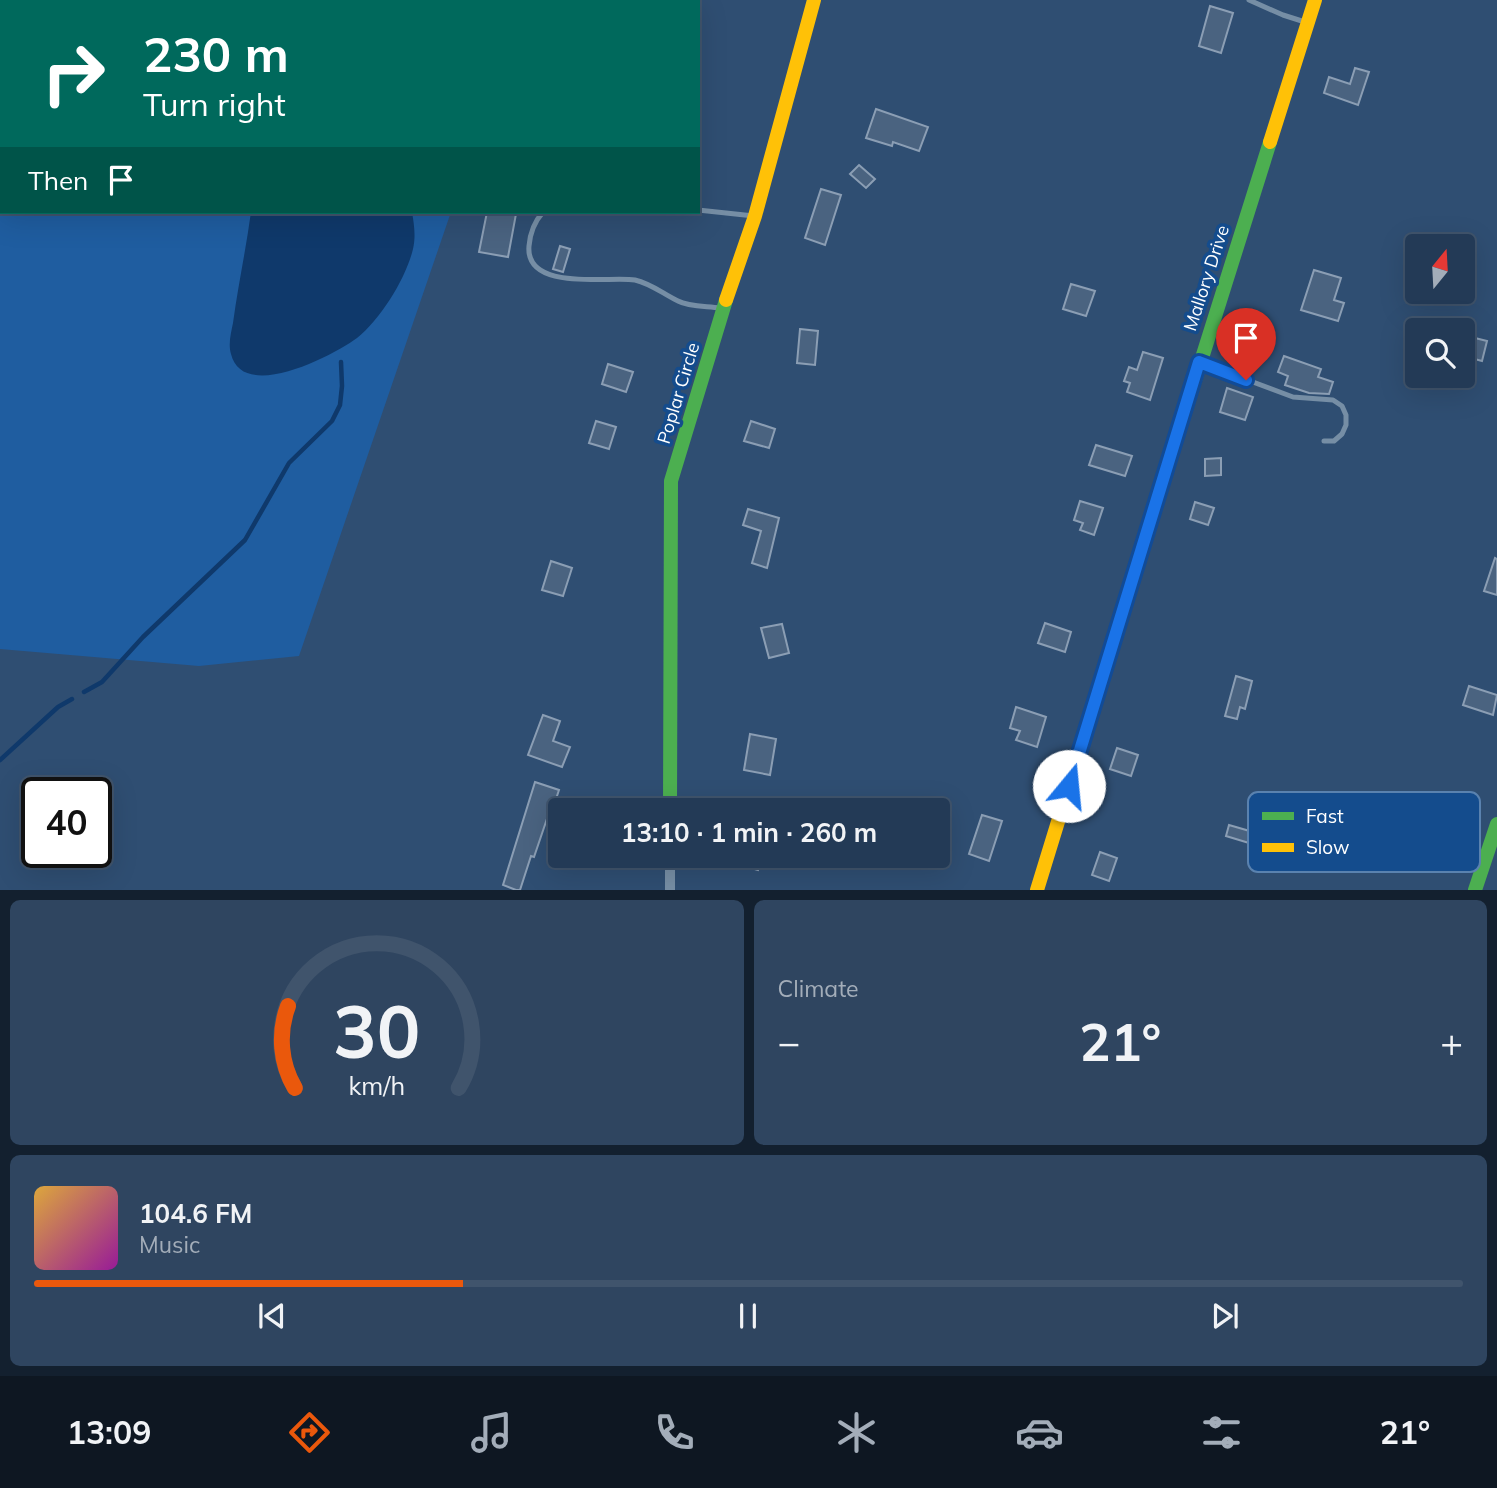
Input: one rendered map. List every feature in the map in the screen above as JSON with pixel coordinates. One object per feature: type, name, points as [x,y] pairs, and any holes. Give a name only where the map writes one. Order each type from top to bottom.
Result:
[{"type":"street","name":"Poplar Circle","points":[[670,798],[671,481],[723,308],[755,216],[814,0]]},
{"type":"street","name":"Mallory Drive","points":[[1037,890],[1199,362],[1315,0]]},
{"type":"street","points":[[1475,890],[1497,824]]},
{"type":"street","points":[[670,868],[670,890]]},
{"type":"lane","points":[[1249,0],[1308,23]]},
{"type":"lane","points":[[700,210],[755,216]]},
{"type":"lane","points":[[542,214],[532,231],[529,247],[530,256],[540,270],[580,281],[633,280],[653,285],[681,303],[723,308]]},
{"type":"lane","points":[[1199,362],[1293,397],[1333,400],[1342,406],[1346,425],[1342,434],[1334,441],[1324,441]]},
{"type":"shaded area","points":[[0,214],[450,214],[299,656],[199,666],[0,649]]},
{"type":"shaded area","points":[[251,214],[412,214],[415,235],[405,272],[375,320],[357,338],[329,355],[290,371],[253,375],[239,368],[231,354],[231,335]]},
{"type":"building","points":[[1210,6],[1233,13],[1221,53],[1199,46]]},
{"type":"building","points":[[1355,68],[1369,72],[1358,105],[1324,93],[1329,77],[1350,84]]},
{"type":"building","points":[[876,109],[928,127],[919,151],[893,142],[892,146],[866,138]]},
{"type":"building","points":[[859,165],[875,179],[866,188],[850,174]]},
{"type":"building","points":[[821,189],[841,195],[825,245],[805,238]]},
{"type":"building","points":[[487,214],[516,214],[508,257],[479,252]]},
{"type":"building","points":[[560,246],[570,249],[563,272],[553,269]]},
{"type":"building","points":[[1314,270],[1341,278],[1334,300],[1344,303],[1338,321],[1301,310]]},
{"type":"building","points":[[1071,284],[1095,291],[1086,316],[1063,309]]},
{"type":"building","points":[[800,329],[818,331],[815,365],[797,363]]},
{"type":"building","points":[[1475,338],[1487,341],[1482,361],[1475,359]]},
{"type":"building","points":[[1143,352],[1163,358],[1150,400],[1127,392],[1130,383],[1124,381],[1129,367],[1137,370]]},
{"type":"building","points":[[1284,356],[1321,369],[1318,377],[1333,382],[1329,394],[1309,393],[1285,385],[1288,376],[1278,372]]},
{"type":"building","points":[[608,364],[633,372],[626,392],[602,384]]},
{"type":"building","points":[[1227,388],[1253,397],[1245,420],[1220,412]]},
{"type":"building","points":[[596,421],[616,427],[609,449],[589,443]]},
{"type":"building","points":[[751,421],[775,429],[769,448],[744,441]]},
{"type":"building","points":[[1096,445],[1132,456],[1125,476],[1089,465]]},
{"type":"building","points":[[1221,458],[1221,475],[1205,476],[1205,459]]},
{"type":"building","points":[[1080,501],[1103,508],[1094,535],[1080,530],[1083,523],[1074,520]]},
{"type":"building","points":[[1195,502],[1214,508],[1208,525],[1190,519]]},
{"type":"building","points":[[748,509],[779,518],[767,568],[752,563],[761,531],[743,525]]},
{"type":"building","points":[[1495,558],[1497,559],[1497,595],[1484,591]]},
{"type":"building","points":[[551,561],[572,568],[563,596],[542,590]]},
{"type":"building","points":[[1045,623],[1071,632],[1065,652],[1038,643]]},
{"type":"building","points":[[782,624],[789,653],[769,658],[761,628]]},
{"type":"building","points":[[1236,676],[1252,681],[1245,709],[1240,707],[1237,719],[1225,716]]},
{"type":"building","points":[[1469,686],[1497,695],[1493,715],[1463,705]]},
{"type":"building","points":[[1016,707],[1046,717],[1037,747],[1016,740],[1020,731],[1010,728]]},
{"type":"building","points":[[543,715],[560,721],[553,741],[570,747],[562,767],[528,755]]},
{"type":"building","points":[[750,734],[776,739],[770,775],[744,770]]},
{"type":"building","points":[[1117,748],[1138,755],[1131,776],[1110,769]]},
{"type":"building","points":[[535,782],[559,790],[556,798],[548,798],[548,816],[520,890],[503,885]]},
{"type":"building","points":[[982,815],[1002,821],[989,861],[969,854]]},
{"type":"building","points":[[1229,825],[1248,831],[1248,843],[1226,836]]},
{"type":"building","points":[[1100,852],[1117,858],[1109,881],[1092,875]]},
{"type":"waterway","points":[[84,692],[102,682],[143,637],[245,540],[289,463],[332,421],[340,405],[341,362]]},
{"type":"waterway","points":[[0,760],[58,707],[72,699]]},
{"type":"traffic: fast","points":[[1139,558],[1270,142]]},
{"type":"traffic: fast","points":[[670,798],[671,481],[726,300]]},
{"type":"traffic: fast","points":[[1475,890],[1497,824]]},
{"type":"traffic: slow","points":[[726,300],[755,216],[814,0]]},
{"type":"traffic: slow","points":[[1270,142],[1315,0]]},
{"type":"traffic: slow","points":[[1037,890],[1139,558]]},
{"type":"route","points":[[1069,786],[1199,362],[1246,380]]}]
